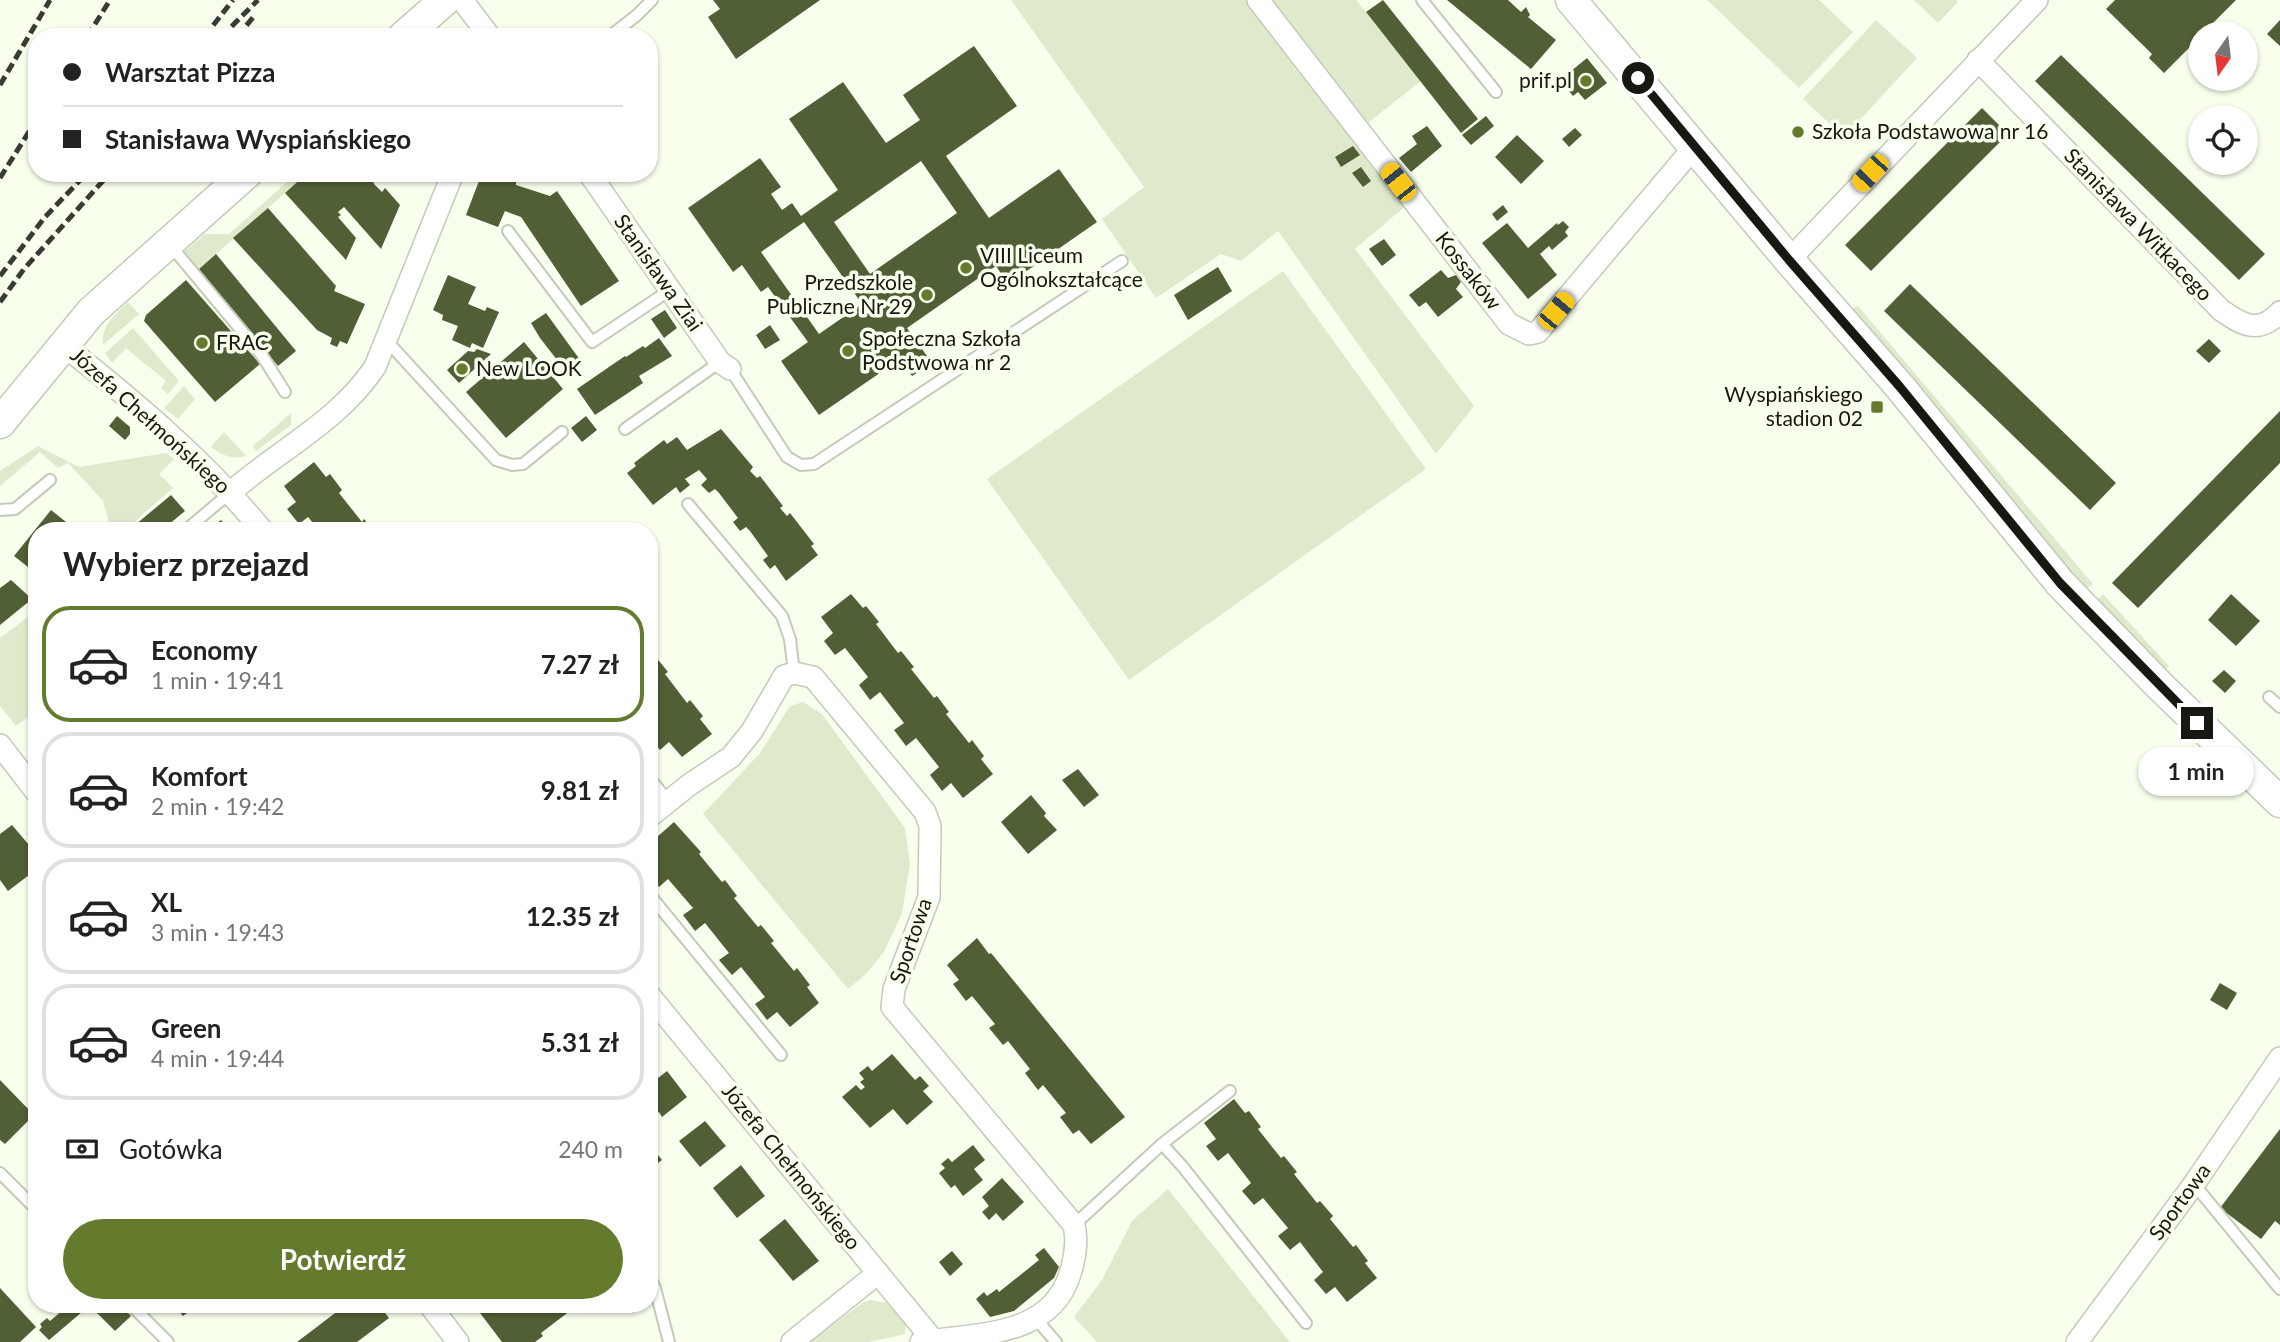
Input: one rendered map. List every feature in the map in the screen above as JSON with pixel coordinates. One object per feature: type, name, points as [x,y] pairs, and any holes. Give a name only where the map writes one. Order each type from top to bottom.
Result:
[{"type":"street","points":[[413,28],[445,0]]},
{"type":"street","points":[[462,0],[484,28]]},
{"type":"street","name":"Kossaków","points":[[1258,0],[1509,324],[1520,331],[1529,334],[1538,332],[1695,146]]},
{"type":"street","points":[[1572,0],[1789,260],[1900,387],[2060,583],[2168,695],[2280,802]]},
{"type":"street","points":[[1789,260],[2037,0]]},
{"type":"street","name":"Stanisława Witkacego","points":[[1978,60],[2221,310],[2239,323],[2255,327],[2272,320],[2280,312]]},
{"type":"street","points":[[0,423],[91,312],[237,182]]},
{"type":"street","points":[[231,492],[339,410],[360,389],[375,367],[449,182]]},
{"type":"street","name":"Stanisława Ziai","points":[[595,182],[725,365]]},
{"type":"street","name":"Józefa Chełmońskiego","points":[[64,345],[200,461],[255,522]]},
{"type":"street","points":[[658,810],[731,757],[751,731],[784,676],[794,673]]},
{"type":"street","name":"Sportowa","points":[[794,673],[813,677],[926,812],[930,826],[929,897],[894,989],[892,1007],[1074,1225]]},
{"type":"street","points":[[0,745],[28,781]]},
{"type":"street","name":"Józefa Chełmońskiego","points":[[658,1006],[878,1273],[927,1341]]},
{"type":"street","name":"Sportowa","points":[[2077,1342],[2194,1184],[2280,1058]]},
{"type":"street","points":[[927,1341],[1024,1325],[1052,1307],[1068,1281],[1076,1249],[1074,1225]]},
{"type":"street","points":[[792,1342],[878,1273]]},
{"type":"street","points":[[436,1313],[456,1341]]},
{"type":"lane","points":[[620,28],[652,0]]},
{"type":"lane","points":[[1422,0],[1496,92]]},
{"type":"lane","points":[[508,231],[592,342],[670,290]]},
{"type":"lane","points":[[168,243],[261,354],[285,392]]},
{"type":"lane","points":[[625,429],[725,365],[787,457],[801,465],[814,464],[1122,261]]},
{"type":"lane","points":[[386,340],[496,460],[512,465],[523,464],[562,432]]},
{"type":"lane","points":[[0,510],[15,509],[50,481]]},
{"type":"lane","points":[[195,522],[231,492]]},
{"type":"lane","points":[[688,504],[782,616],[790,639],[794,673]]},
{"type":"lane","points":[[2269,696],[2280,707]]},
{"type":"lane","points":[[658,789],[668,802]]},
{"type":"lane","points":[[658,905],[780,1055]]},
{"type":"lane","points":[[1074,1225],[1162,1144],[1230,1091]]},
{"type":"lane","points":[[1162,1144],[1306,1323]]},
{"type":"lane","points":[[0,1173],[28,1201]]},
{"type":"lane","points":[[2194,1184],[2280,1289]]},
{"type":"lane","points":[[658,1300],[669,1342]]},
{"type":"lane","points":[[139,1313],[168,1342]]},
{"type":"lane","points":[[1036,1319],[1056,1342]]},
{"type":"green space","points":[[1011,0],[1252,0],[1408,204],[1355,249],[1474,406],[1436,454],[1278,231],[1241,261],[1221,254],[1156,298],[1102,219],[1144,187]]},
{"type":"green space","points":[[1266,0],[1356,0],[1421,81],[1364,126]]},
{"type":"green space","points":[[1707,0],[1819,0],[1853,32],[1799,88]]},
{"type":"green space","points":[[1914,0],[1956,0],[1958,2],[1938,23]]},
{"type":"green space","points":[[1876,20],[1917,58],[1844,137],[1803,99]]},
{"type":"green space","points":[[287,182],[297,182],[197,271],[185,256],[185,251],[205,234],[229,234]]},
{"type":"green space","points":[[1283,271],[1426,469],[1129,680],[987,479]]},
{"type":"green space","points":[[128,302],[139,314],[103,345],[107,326]]},
{"type":"green space","points":[[1858,306],[2093,584],[2084,591],[1850,309]]},
{"type":"green space","points":[[133,328],[179,381],[168,394],[161,388],[166,381],[126,348],[112,363],[105,353]]},
{"type":"green space","points":[[184,386],[195,399],[178,419],[164,408]]},
{"type":"green space","points":[[291,413],[291,425],[256,451],[253,446]]},
{"type":"green space","points":[[224,432],[246,456],[227,456],[211,447]]},
{"type":"green space","points":[[38,446],[79,467],[166,453],[174,459],[159,474],[173,488],[134,522],[109,522],[103,501],[68,463],[58,468],[40,452],[0,486],[0,471]]},
{"type":"green space","points":[[2103,594],[2169,666],[2163,672],[2095,602]]},
{"type":"green space","points":[[28,617],[28,717],[16,726],[0,706],[0,638]]},
{"type":"green space","points":[[803,702],[822,714],[905,828],[910,864],[902,913],[884,952],[866,974],[848,989],[703,814],[760,753],[790,706]]},
{"type":"green space","points":[[1168,1189],[1290,1342],[1097,1342],[1074,1317],[1102,1280],[1132,1221]]},
{"type":"green space","points":[[870,1300],[887,1303],[906,1322],[905,1333],[868,1342],[810,1342],[862,1303]]},
{"type":"building","points":[[713,0],[820,0],[736,59],[708,17],[720,9]]},
{"type":"building","points":[[1383,0],[1478,119],[1461,133],[1366,12]]},
{"type":"building","points":[[1447,0],[1508,0],[1521,12],[1526,7],[1530,15],[1528,17],[1556,40],[1531,69]]},
{"type":"building","points":[[2115,0],[2236,0],[2215,21],[2188,21],[2188,49],[2164,73],[2149,58],[2152,54],[2106,9]]},
{"type":"building","points":[[2280,20],[2280,46],[2267,34]]},
{"type":"building","points":[[974,46],[1017,106],[946,156],[989,218],[1059,169],[1097,222],[1008,284],[996,266],[907,328],[932,363],[912,376],[900,359],[819,415],[781,361],[808,342],[768,287],[761,292],[742,265],[733,272],[688,208],[760,158],[781,187],[771,194],[782,210],[792,203],[801,216],[838,190],[789,119],[843,82],[886,143],[920,120],[903,95]],"holes":[[[921,161],[957,213],[870,274],[834,222]],[[804,222],[862,304],[819,334],[761,252]]]},
{"type":"building","points":[[2061,55],[2265,254],[2239,280],[2035,81]]},
{"type":"building","name":"prif.pl","points":[[1587,58],[1607,83],[1585,100],[1578,92],[1573,96],[1563,84],[1568,79],[1565,76]]},
{"type":"building","points":[[1982,108],[2008,134],[1871,271],[1845,245]]},
{"type":"building","points":[[1486,116],[1494,126],[1471,145],[1462,135]]},
{"type":"building","points":[[1427,126],[1442,146],[1411,172],[1399,158],[1417,144],[1412,136]]},
{"type":"building","points":[[1575,128],[1582,135],[1569,147],[1562,139]]},
{"type":"building","points":[[1517,135],[1544,161],[1521,184],[1495,157]]},
{"type":"building","points":[[1353,146],[1360,155],[1341,167],[1335,157]]},
{"type":"building","points":[[1361,167],[1371,181],[1363,187],[1352,173]]},
{"type":"building","points":[[297,182],[373,182],[382,192],[385,188],[400,205],[381,249],[344,207],[338,212],[341,215],[338,217],[356,238],[346,260],[285,193]]},
{"type":"building","points":[[479,182],[516,182],[516,185],[550,196],[557,191],[619,281],[581,306],[521,217],[505,211],[498,227],[466,215]]},
{"type":"building","points":[[1503,205],[1508,212],[1497,221],[1492,214]]},
{"type":"building","points":[[268,208],[336,286],[334,291],[365,304],[347,344],[340,341],[337,347],[330,344],[332,338],[317,330],[233,238]]},
{"type":"building","points":[[1563,221],[1569,227],[1565,232],[1568,236],[1552,250],[1549,246],[1540,254],[1557,275],[1528,299],[1482,243],[1507,223],[1528,248]]},
{"type":"building","points":[[1384,239],[1396,255],[1382,266],[1369,249]]},
{"type":"building","points":[[216,254],[296,351],[278,366],[198,270]]},
{"type":"building","points":[[1218,267],[1232,291],[1188,320],[1174,295]]},
{"type":"building","points":[[1441,270],[1448,278],[1456,275],[1461,282],[1456,289],[1463,297],[1438,317],[1426,302],[1419,307],[1409,295]]},
{"type":"building","points":[[448,275],[476,287],[468,304],[485,311],[487,307],[499,312],[483,348],[472,343],[470,348],[452,340],[458,326],[442,320],[443,315],[433,310]]},
{"type":"building","name":"FRAC","points":[[186,280],[260,364],[215,402],[144,321],[146,315]]},
{"type":"building","points":[[1910,284],[2116,483],[2090,510],[1884,311]]},
{"type":"building","points":[[665,310],[677,328],[664,338],[651,319]]},
{"type":"building","points":[[546,313],[583,364],[568,374],[531,323]]},
{"type":"building","points":[[770,325],[780,340],[765,349],[756,335]]},
{"type":"building","points":[[659,338],[672,356],[639,376],[643,383],[595,415],[577,389],[625,356],[643,346],[645,348]]},
{"type":"building","points":[[2209,339],[2221,351],[2209,363],[2196,351]]},
{"type":"building","points":[[524,342],[563,389],[506,438],[466,392]]},
{"type":"building","points":[[477,349],[491,354],[459,383],[447,370],[468,351],[474,352]]},
{"type":"building","points":[[2280,411],[2280,463],[2138,608],[2112,583]]},
{"type":"building","points":[[117,416],[130,427],[130,434],[125,440],[109,426]]},
{"type":"building","points":[[586,416],[597,430],[582,442],[571,428]]},
{"type":"building","points":[[721,429],[753,467],[750,471],[757,478],[760,476],[783,506],[780,508],[787,516],[790,513],[814,544],[811,546],[818,555],[786,581],[775,565],[770,569],[763,560],[768,556],[750,531],[746,527],[740,531],[733,522],[738,518],[719,493],[715,489],[709,493],[701,485],[707,479],[699,470],[685,479],[690,485],[680,493],[676,487],[653,505],[627,473],[636,466],[634,463],[664,440],[667,444],[677,437],[687,450]]},
{"type":"building","points":[[314,462],[326,477],[330,474],[342,490],[339,493],[362,522],[312,522],[308,517],[297,522],[287,509],[296,502],[284,486]]},
{"type":"building","points":[[171,495],[185,511],[172,522],[139,522]]},
{"type":"building","points":[[51,510],[66,522],[41,522]]},
{"type":"building","points":[[28,539],[28,567],[14,556]]},
{"type":"building","points":[[11,580],[28,595],[28,602],[0,625],[0,588]]},
{"type":"building","points":[[851,594],[863,608],[866,606],[898,653],[901,651],[914,667],[911,669],[949,712],[946,714],[969,743],[972,740],[984,756],[981,759],[993,774],[963,798],[951,783],[942,791],[930,775],[939,767],[916,738],[906,746],[894,730],[904,723],[880,692],[870,700],[859,685],[868,677],[845,648],[835,655],[824,641],[833,633],[821,617]]},
{"type":"building","points":[[2231,594],[2260,621],[2236,646],[2208,620]]},
{"type":"building","points":[[658,660],[668,672],[665,674],[687,703],[690,700],[703,716],[700,719],[712,734],[682,757],[669,742],[660,750]]},
{"type":"building","points":[[2224,670],[2236,681],[2225,693],[2212,681]]},
{"type":"building","points":[[1078,769],[1099,795],[1084,807],[1062,780]]},
{"type":"building","points":[[1031,795],[1057,830],[1028,854],[1001,822]]},
{"type":"building","points":[[674,822],[701,852],[699,854],[722,882],[725,880],[737,896],[734,898],[758,927],[761,925],[774,941],[771,943],[794,971],[797,968],[810,985],[807,987],[819,1003],[790,1027],[777,1012],[767,1020],[755,1004],[765,997],[741,967],[732,975],[719,960],[729,953],[705,923],[695,931],[683,915],[693,908],[668,879],[658,886],[658,836]]},
{"type":"building","points":[[12,825],[28,844],[28,876],[8,891],[0,880],[0,834]]},
{"type":"building","points":[[977,938],[1125,1117],[1091,1144],[1079,1130],[1073,1134],[1060,1117],[1066,1113],[1043,1085],[1038,1090],[1025,1073],[1030,1069],[1008,1041],[1003,1045],[989,1028],[995,1024],[972,996],[966,1001],[953,984],[959,980],[947,965]]},
{"type":"building","points":[[2220,983],[2237,993],[2227,1010],[2210,1000]]},
{"type":"building","points":[[892,1054],[915,1080],[920,1076],[929,1086],[923,1091],[933,1102],[907,1125],[893,1109],[870,1128],[842,1097],[856,1085],[861,1090],[865,1087],[860,1082],[864,1079],[859,1073],[868,1066],[872,1071]]},
{"type":"building","points":[[667,1071],[687,1097],[662,1117],[658,1113],[658,1078]]},
{"type":"building","points":[[0,1080],[28,1109],[28,1121],[5,1144],[0,1140]]},
{"type":"building","points":[[1234,1099],[1245,1113],[1249,1111],[1261,1127],[1258,1129],[1281,1158],[1284,1156],[1297,1172],[1294,1174],[1317,1203],[1320,1201],[1333,1216],[1330,1219],[1368,1261],[1365,1263],[1377,1278],[1347,1302],[1335,1287],[1326,1294],[1314,1280],[1323,1272],[1300,1242],[1290,1250],[1278,1236],[1288,1228],[1263,1198],[1254,1205],[1242,1191],[1251,1183],[1228,1153],[1218,1161],[1206,1146],[1216,1139],[1204,1123]]},
{"type":"building","points":[[705,1121],[726,1146],[700,1167],[679,1141]]},
{"type":"building","points":[[2280,1129],[2280,1225],[2275,1221],[2261,1239],[2220,1208]]},
{"type":"building","points":[[973,1145],[985,1160],[974,1169],[983,1180],[963,1196],[955,1185],[951,1188],[939,1173],[945,1168],[941,1164],[948,1158],[952,1162]]},
{"type":"building","points":[[741,1165],[765,1196],[737,1218],[713,1188]]},
{"type":"building","points":[[1002,1178],[1024,1202],[1003,1221],[996,1213],[989,1220],[982,1212],[989,1206],[982,1197]]},
{"type":"building","points":[[785,1219],[819,1261],[793,1281],[759,1240]]},
{"type":"building","points":[[1044,1248],[1059,1267],[1054,1278],[1014,1311],[990,1317],[976,1299],[984,1292],[987,1296],[997,1289],[999,1292],[1039,1260],[1035,1255]]},
{"type":"building","points":[[952,1251],[963,1264],[950,1276],[939,1262]]},
{"type":"building","points":[[0,1288],[36,1327],[20,1342],[0,1342]]},
{"type":"building","points":[[59,1313],[81,1313],[49,1340],[39,1330],[42,1327],[40,1324],[47,1318],[50,1321]]},
{"type":"building","points":[[97,1313],[128,1313],[131,1316],[115,1331]]},
{"type":"building","points":[[335,1313],[385,1313],[389,1318],[357,1342],[297,1342]]},
{"type":"building","points":[[480,1313],[567,1313],[541,1333],[543,1336],[535,1342],[502,1342]]},
{"type":"railway","points":[[34,28],[50,0]]},
{"type":"railway","points":[[93,28],[110,0]]},
{"type":"railway","points":[[211,28],[233,0]]},
{"type":"railway","points":[[230,28],[258,0]]},
{"type":"railway","points":[[244,28],[255,15]]},
{"type":"railway","points":[[0,85],[28,37]]},
{"type":"railway","points":[[0,178],[28,133]]},
{"type":"railway","points":[[0,276],[45,217],[78,182]]},
{"type":"railway","points":[[0,302],[24,269],[102,182]]},
{"type":"place","name":"prif.pl","points":[[1586,81]]},
{"type":"place","name":"Szkoła Podstawowa nr 16","points":[[1798,132]]},
{"type":"place","name":"VIII Liceum Ogólnokształcące","points":[[966,268]]},
{"type":"place","name":"Przedszkole Publiczne Nr 29","points":[[927,295]]},
{"type":"place","name":"FRAC","points":[[202,343]]},
{"type":"place","name":"Społeczna Szkoła Podstwowa nr 2","points":[[848,351]]},
{"type":"place","name":"New LOOK","points":[[462,369]]},
{"type":"place","name":"Wyspiańskiego stadion 02","points":[[1877,407]]},
{"type":"route","points":[[1638,78],[1789,260],[1900,387],[2060,583],[2197,723]]}]
